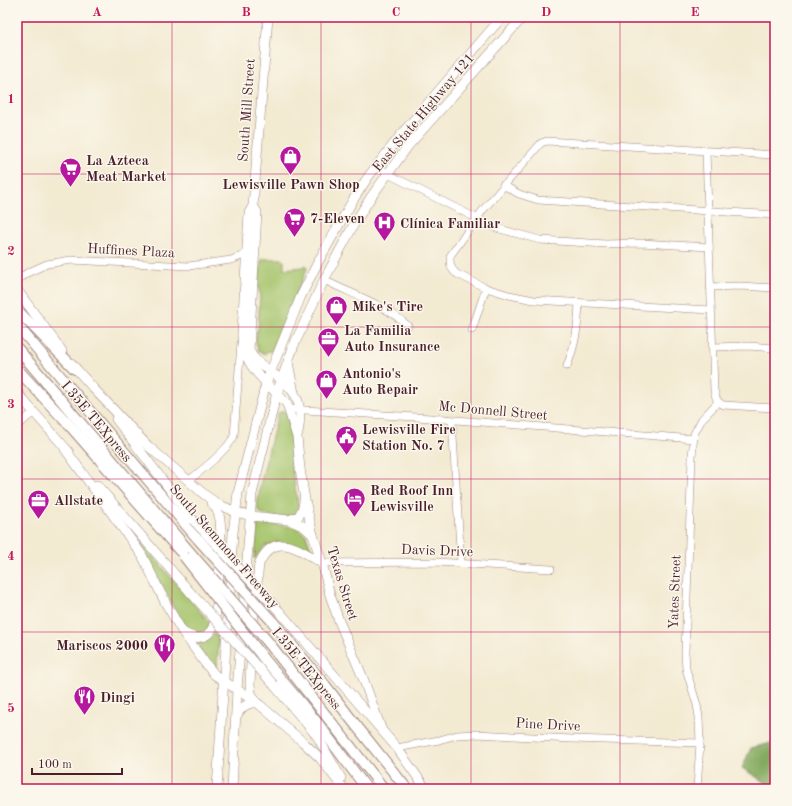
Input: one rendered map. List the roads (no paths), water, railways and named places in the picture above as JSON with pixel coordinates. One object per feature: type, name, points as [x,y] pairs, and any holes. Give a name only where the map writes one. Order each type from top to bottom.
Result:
[{"type":"highway","points":[[17,310],[75,369]]},
{"type":"highway","name":"South Stemmons Freeway","points":[[17,325],[198,538],[272,621],[326,685],[407,789]]},
{"type":"highway","points":[[17,349],[63,407],[71,427]]},
{"type":"highway","name":"I 35E TEXpress","points":[[17,349],[189,556],[268,642],[386,789]]},
{"type":"highway","points":[[17,369],[189,556],[265,660],[319,725],[367,789]]},
{"type":"main road","name":"South Mill Street","points":[[268,17],[253,206],[257,212],[251,254],[245,336],[242,347],[248,362],[266,383],[277,392]]},
{"type":"main road","name":"East State Highway 121","points":[[217,789],[233,533],[238,493],[270,371],[301,296],[318,262],[353,200],[378,165],[450,77],[502,17]]},
{"type":"main road","name":"East State Highway 121","points":[[232,777],[252,494],[277,392],[288,362],[324,280],[354,224],[371,197],[408,146],[523,17]]},
{"type":"main road","points":[[450,77],[462,87]]},
{"type":"main road","name":"South Stemmons Freeway","points":[[17,290],[75,369],[148,446],[188,481],[218,504],[236,512],[251,516],[289,520]]},
{"type":"main road","name":"South Mill Street","points":[[245,336],[252,356],[282,380]]},
{"type":"main road","points":[[288,362],[294,394]]},
{"type":"main road","points":[[282,380],[297,398],[301,410]]},
{"type":"main road","name":"South Stemmons Freeway","points":[[94,389],[136,447],[193,520],[279,611],[397,748],[426,789]]},
{"type":"main road","name":"Texas Street","points":[[277,392],[287,404],[297,437],[305,500],[313,535],[338,621],[363,678],[382,731]]},
{"type":"main road","points":[[18,394],[317,736],[348,789]]},
{"type":"main road","name":"Texas Street","points":[[297,437],[301,410]]},
{"type":"main road","points":[[66,449],[142,555],[166,604],[182,631],[205,663],[215,675],[256,702],[311,749],[344,789]]},
{"type":"main road","points":[[182,631],[190,637],[199,638],[208,634],[214,625],[219,581],[220,520],[218,510],[205,495]]},
{"type":"main road","points":[[289,520],[299,516],[305,500]]},
{"type":"main road","points":[[289,520],[303,526],[313,535]]},
{"type":"main road","points":[[256,702],[251,693],[250,684],[259,564],[263,556],[272,547],[279,545],[286,545],[301,550],[322,563]]},
{"type":"main road","points":[[236,716],[241,708],[256,702]]},
{"type":"main road","points":[[220,748],[226,751],[232,777],[232,789]]},
{"type":"street","points":[[711,310],[534,300],[509,295],[486,288],[457,274],[453,271],[450,265],[450,256],[504,185],[541,143],[547,141],[775,155]]},
{"type":"street","points":[[706,151],[714,390],[716,399],[724,405],[775,408]]},
{"type":"street","points":[[378,165],[388,174],[496,228],[540,240],[606,244],[641,243],[709,247]]},
{"type":"street","points":[[504,185],[519,194],[538,200],[708,212],[775,215]]},
{"type":"street","name":"Huffines Plaza","points":[[17,280],[27,273],[47,264],[71,260],[189,266],[231,260],[251,254]]},
{"type":"street","points":[[324,280],[382,307],[398,317],[408,326]]},
{"type":"street","points":[[710,288],[740,286],[775,288]]},
{"type":"street","points":[[472,330],[486,288]]},
{"type":"street","points":[[567,366],[574,349],[578,329],[580,302]]},
{"type":"street","name":"South Mill Street","points":[[188,481],[224,450],[232,441],[234,436],[245,336]]},
{"type":"street","points":[[713,347],[748,346],[775,348]]},
{"type":"street","name":"Yates Street","points":[[697,789],[700,743],[698,705],[686,669],[685,652],[694,434],[702,419],[718,402]]},
{"type":"street","name":"Mc Donnell Street","points":[[289,409],[431,418],[452,421],[694,439]]},
{"type":"street","points":[[17,426],[34,412]]},
{"type":"street","points":[[452,421],[461,563]]},
{"type":"street","name":"Davis Drive","points":[[322,563],[461,563],[551,569]]},
{"type":"street","name":"Pine Drive","points":[[397,748],[457,735],[476,734],[700,743]]},
{"type":"place","name":"Lewisville Pawn Shop","points":[[291,176]]},
{"type":"place","name":"La Azteca Meat Market","points":[[71,188]]},
{"type":"place","name":"7-Eleven","points":[[294,238]]},
{"type":"place","name":"Clínica Familiar","points":[[385,242]]},
{"type":"place","name":"Mike's Tire","points":[[336,326]]},
{"type":"place","name":"La Familia Auto Insurance","points":[[328,358]]},
{"type":"place","name":"Antonio's Auto Repair","points":[[326,400]]},
{"type":"place","name":"Lewisville Fire Station No. 7","points":[[347,456]]},
{"type":"place","name":"Red Roof Inn Lewisville","points":[[355,518]]},
{"type":"place","name":"Allstate","points":[[39,520]]},
{"type":"place","name":"Mariscos 2000","points":[[164,664]]},
{"type":"place","name":"Dingi","points":[[84,716]]}]
